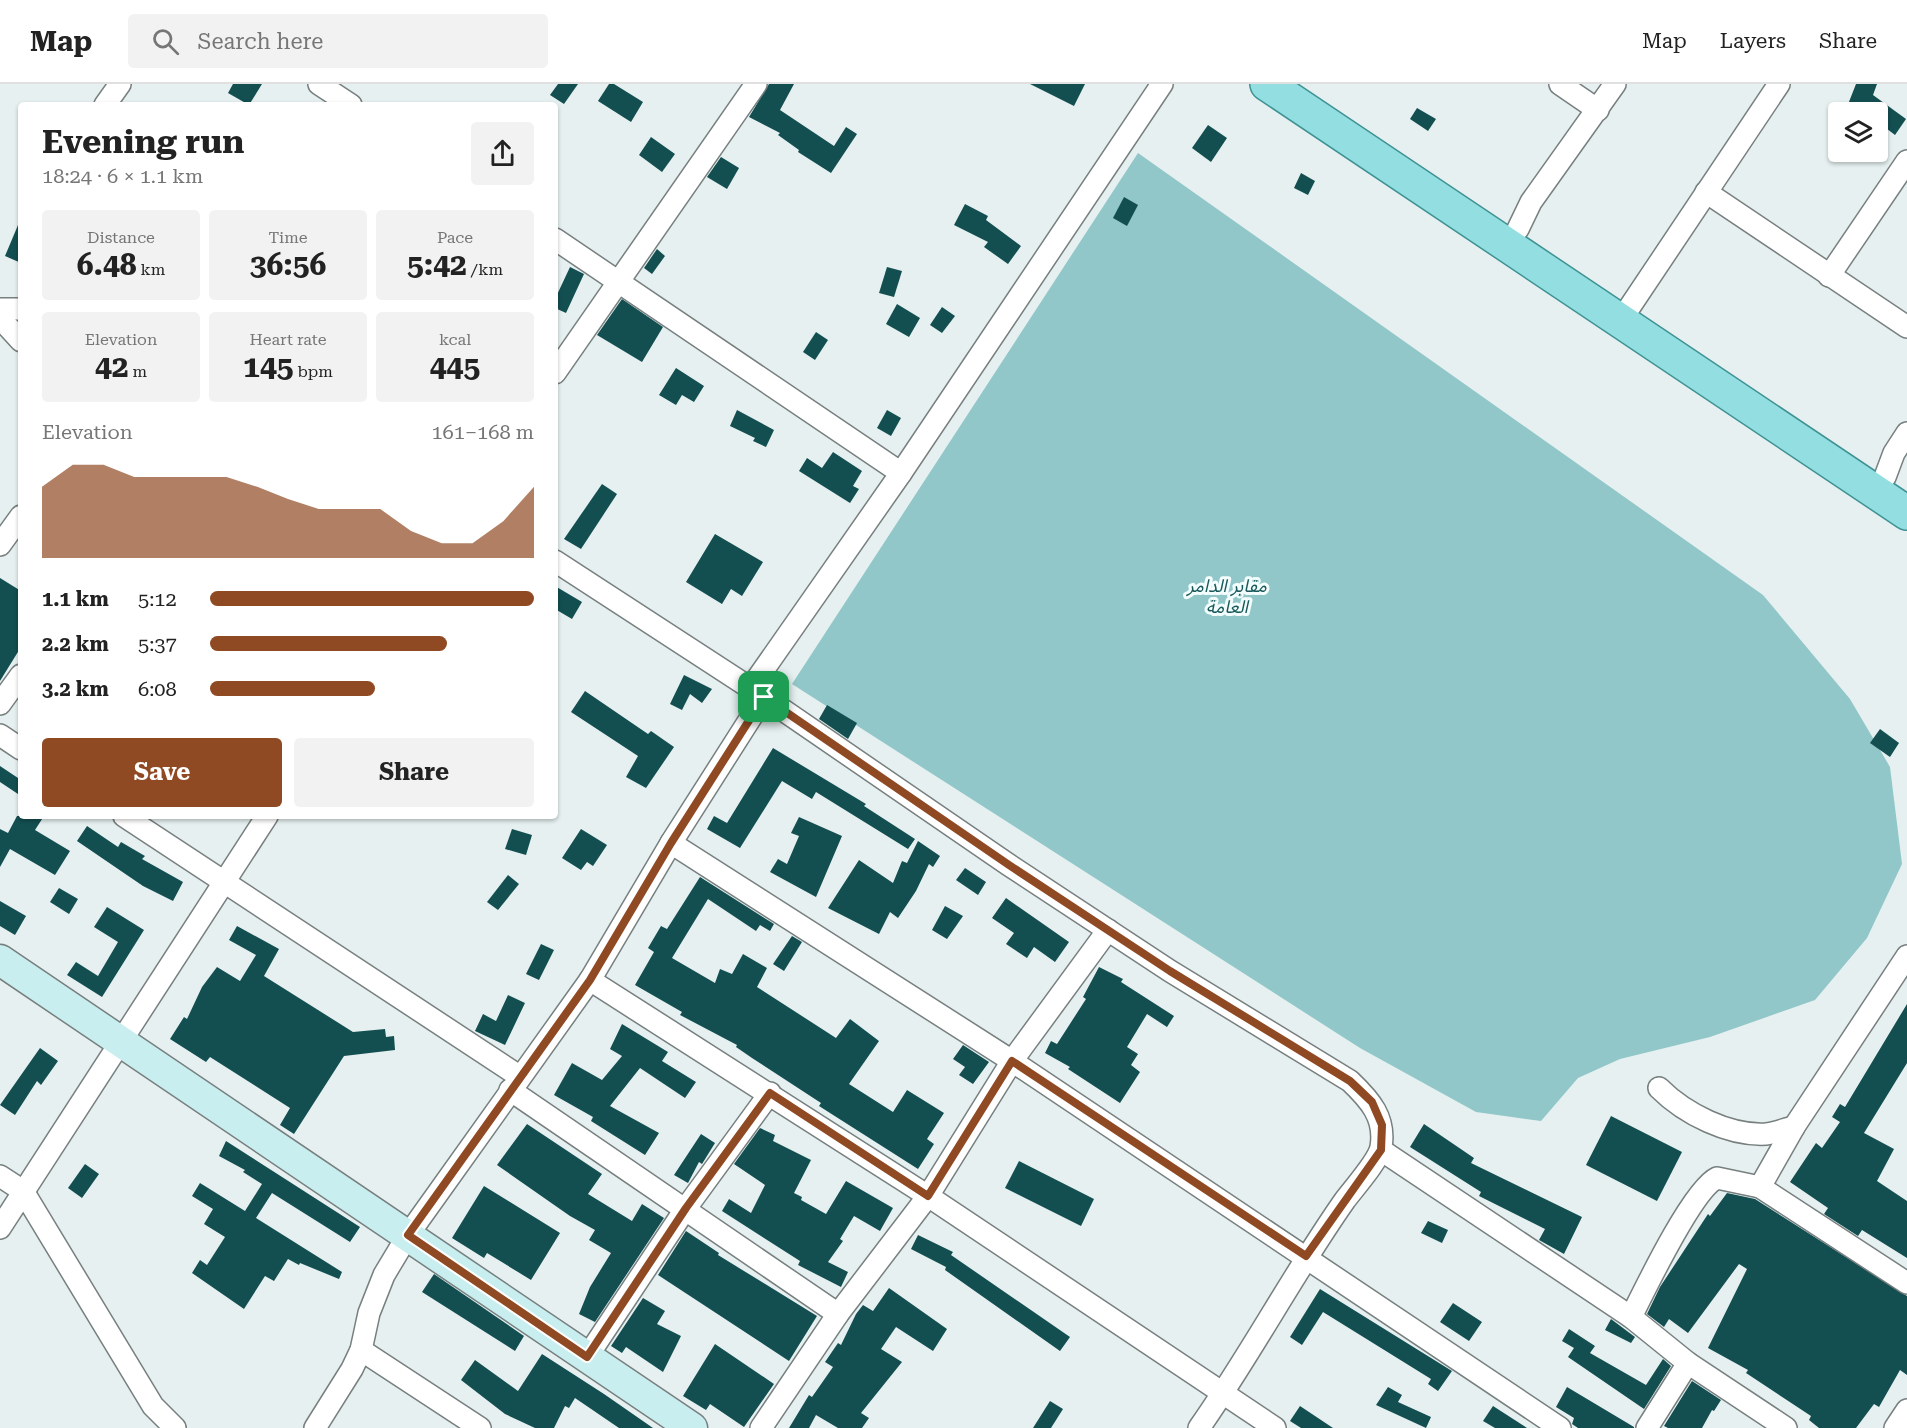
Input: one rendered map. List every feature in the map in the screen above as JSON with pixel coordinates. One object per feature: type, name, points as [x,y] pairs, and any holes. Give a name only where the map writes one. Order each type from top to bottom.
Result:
[{"type":"main road","points":[[1267,84],[1896,485]]},
{"type":"main road","points":[[1301,84],[1518,229],[1626,313],[1907,513]]},
{"type":"street","points":[[107,102],[120,84]]},
{"type":"street","points":[[319,84],[346,102]]},
{"type":"street","points":[[558,368],[756,84]]},
{"type":"street","points":[[315,1428],[346,1379],[361,1350],[369,1313],[380,1285],[408,1235],[590,980],[757,693],[901,473],[1162,84]]},
{"type":"street","points":[[1560,84],[1598,110]]},
{"type":"street","points":[[1518,229],[1531,202],[1615,84]]},
{"type":"street","points":[[1626,313],[1779,84]]},
{"type":"street","points":[[1829,276],[1907,161]]},
{"type":"street","points":[[1706,192],[1907,327]]},
{"type":"street","points":[[558,241],[901,473]]},
{"type":"street","points":[[0,309],[18,309]]},
{"type":"street","points":[[0,318],[18,338]]},
{"type":"street","points":[[1896,485],[1894,453],[1907,433]]},
{"type":"street","points":[[0,545],[18,520]]},
{"type":"street","points":[[558,563],[757,693],[1170,971],[1350,1081],[1372,1102],[1382,1125],[1381,1150],[1306,1256],[1224,1393],[1199,1428]]},
{"type":"street","points":[[0,704],[18,679]]},
{"type":"street","points":[[0,735],[18,747]]},
{"type":"street","points":[[129,819],[224,881],[515,1083],[686,1208],[838,1314]]},
{"type":"street","points":[[0,1228],[265,819]]},
{"type":"street","points":[[671,843],[1012,1061],[1560,1428]]},
{"type":"street","points":[[761,1428],[838,1314],[928,1196],[1012,1061],[1108,930]]},
{"type":"street","points":[[1760,1187],[1794,1127],[1907,956]]},
{"type":"street","points":[[0,960],[692,1428]]},
{"type":"street","points":[[590,980],[928,1196],[1275,1428]]},
{"type":"street","points":[[1659,1088],[1687,1112],[1733,1130],[1768,1134],[1794,1127]]},
{"type":"street","points":[[587,1357],[686,1208],[770,1093]]},
{"type":"street","points":[[1381,1150],[1631,1317],[1688,1363],[1786,1428]]},
{"type":"street","points":[[0,1176],[23,1191],[153,1406],[176,1428]]},
{"type":"street","points":[[1631,1317],[1663,1255],[1710,1181],[1722,1178],[1760,1187],[1907,1284]]},
{"type":"street","points":[[361,1350],[480,1428]]},
{"type":"street","points":[[1647,1428],[1688,1363]]},
{"type":"street","points":[[1895,1428],[1907,1410]]},
{"type":"green space","name":"مقابر الدامر العامة","points":[[1138,153],[1763,595],[1850,699],[1890,767],[1902,864],[1867,938],[1815,1000],[1710,1037],[1620,1059],[1578,1078],[1541,1121],[1476,1112],[1360,1048],[792,684]]},
{"type":"building","points":[[233,84],[262,84],[251,102],[244,102],[228,93]]},
{"type":"building","points":[[558,84],[578,84],[564,104],[550,95]]},
{"type":"building","points":[[609,84],[614,84],[643,102],[631,122],[598,101]]},
{"type":"building","points":[[769,84],[794,84],[780,110],[834,146],[846,127],[857,134],[831,173],[798,152],[799,150],[778,135],[780,133],[749,117]]},
{"type":"building","points":[[1030,84],[1085,84],[1074,106]]},
{"type":"building","points":[[1856,84],[1877,84],[1873,95],[1883,102],[1849,102]]},
{"type":"building","points":[[1888,106],[1906,119],[1895,135],[1888,130]]},
{"type":"building","points":[[1417,108],[1436,119],[1428,131],[1410,119]]},
{"type":"building","points":[[1208,125],[1227,138],[1211,162],[1192,148]]},
{"type":"building","points":[[651,137],[675,154],[662,172],[639,155]]},
{"type":"building","points":[[721,157],[739,168],[727,189],[707,177]]},
{"type":"building","points":[[1301,173],[1315,181],[1308,195],[1294,188]]},
{"type":"building","points":[[1124,197],[1138,205],[1127,226],[1113,218]]},
{"type":"building","points":[[965,204],[988,216],[986,220],[1021,246],[1008,264],[984,247],[988,242],[954,225]]},
{"type":"building","points":[[18,225],[18,262],[5,256]]},
{"type":"building","points":[[657,249],[665,256],[652,274],[644,268]]},
{"type":"building","points":[[570,267],[584,274],[566,313],[558,309],[558,293]]},
{"type":"building","points":[[887,267],[902,271],[894,297],[879,293]]},
{"type":"building","points":[[622,299],[663,327],[642,362],[597,335]]},
{"type":"building","points":[[897,304],[920,318],[909,337],[886,324]]},
{"type":"building","points":[[942,307],[955,316],[942,333],[930,325]]},
{"type":"building","points":[[816,332],[828,340],[815,360],[803,352]]},
{"type":"building","points":[[676,368],[704,386],[694,402],[682,395],[676,405],[659,395]]},
{"type":"building","points":[[737,410],[774,430],[766,447],[753,441],[755,438],[730,426]]},
{"type":"building","points":[[887,410],[901,418],[891,436],[877,428]]},
{"type":"building","points":[[833,452],[862,471],[853,486],[859,489],[850,503],[799,471],[807,458],[822,468]]},
{"type":"building","points":[[602,484],[617,494],[581,549],[564,539]]},
{"type":"building","points":[[715,534],[763,562],[742,596],[731,589],[722,604],[686,582]]},
{"type":"building","points":[[0,578],[18,589],[18,652],[0,681]]},
{"type":"building","points":[[558,588],[582,602],[572,619],[558,611]]},
{"type":"building","points":[[684,675],[712,689],[702,703],[690,694],[682,710],[670,704]]},
{"type":"building","points":[[585,691],[648,734],[651,731],[674,747],[646,788],[626,777],[638,756],[571,712]]},
{"type":"building","points":[[827,705],[857,723],[848,739],[819,719]]},
{"type":"building","points":[[1880,729],[1899,743],[1890,757],[1870,743]]},
{"type":"building","points":[[773,748],[866,804],[864,806],[915,839],[908,849],[816,792],[812,799],[782,781],[740,848],[707,829],[714,816],[727,823]]},
{"type":"building","points":[[0,766],[18,778],[18,794],[0,782]]},
{"type":"building","points":[[17,816],[18,819],[42,819],[35,830],[70,851],[55,875],[10,849],[0,867],[0,829],[8,833]]},
{"type":"building","points":[[799,817],[842,836],[816,897],[770,872],[778,859],[787,864],[799,836],[791,833]]},
{"type":"building","points":[[87,826],[118,847],[121,842],[145,856],[142,859],[183,882],[173,901],[143,886],[77,841]]},
{"type":"building","points":[[512,829],[532,835],[526,855],[505,849]]},
{"type":"building","points":[[581,829],[607,845],[593,866],[587,862],[581,870],[562,858]]},
{"type":"building","points":[[918,841],[940,856],[933,867],[929,864],[916,891],[898,918],[890,912],[879,934],[828,908],[859,860],[893,883],[902,861],[907,863]]},
{"type":"building","points":[[965,868],[986,882],[978,895],[956,880]]},
{"type":"building","points":[[508,875],[519,884],[498,910],[487,902]]},
{"type":"building","points":[[700,877],[774,924],[770,931],[760,925],[756,931],[708,899],[672,958],[715,983],[720,969],[732,974],[743,954],[767,968],[757,987],[836,1038],[850,1019],[879,1041],[849,1084],[893,1112],[907,1090],[944,1113],[927,1139],[934,1144],[918,1169],[819,1106],[821,1103],[736,1047],[737,1045],[680,1015],[682,1012],[635,985],[654,952],[648,948],[661,926],[667,929]]},
{"type":"building","points":[[59,888],[78,899],[69,914],[50,902]]},
{"type":"building","points":[[1006,898],[1069,942],[1055,962],[1034,947],[1027,958],[1006,944],[1014,933],[992,918]]},
{"type":"building","points":[[0,901],[26,916],[15,935],[0,926]]},
{"type":"building","points":[[945,906],[963,916],[947,939],[932,930]]},
{"type":"building","points":[[107,907],[144,930],[102,997],[67,975],[76,962],[98,976],[118,942],[94,927]]},
{"type":"building","points":[[237,926],[279,949],[264,976],[353,1032],[385,1029],[386,1037],[394,1036],[395,1050],[344,1056],[294,1134],[280,1125],[290,1108],[210,1057],[206,1062],[170,1039],[184,1017],[187,1019],[202,987],[217,967],[240,981],[256,955],[229,940]]},
{"type":"building","points":[[792,936],[802,942],[784,971],[773,964]]},
{"type":"building","points":[[541,944],[554,950],[539,980],[526,974]]},
{"type":"building","points":[[1099,967],[1123,979],[1121,982],[1174,1016],[1167,1027],[1147,1014],[1127,1047],[1138,1054],[1131,1065],[1140,1072],[1120,1103],[1068,1069],[1070,1067],[1045,1053],[1051,1041],[1057,1044],[1086,999],[1083,997]]},
{"type":"building","points":[[508,995],[525,1003],[505,1045],[475,1031],[483,1014],[496,1021]]},
{"type":"building","points":[[1907,1004],[1907,1063],[1864,1133],[1894,1149],[1877,1181],[1907,1201],[1907,1258],[1862,1230],[1858,1236],[1824,1214],[1828,1208],[1790,1182],[1816,1143],[1822,1148],[1840,1122],[1832,1117],[1840,1104],[1845,1107]]},
{"type":"building","points":[[622,1024],[668,1052],[662,1061],[696,1082],[685,1098],[640,1068],[610,1106],[659,1133],[645,1155],[591,1121],[593,1117],[554,1095],[572,1063],[602,1080],[622,1056],[610,1049]]},
{"type":"building","points":[[963,1045],[989,1062],[973,1084],[959,1075],[965,1067],[953,1059]]},
{"type":"building","points":[[40,1048],[58,1061],[41,1085],[37,1081],[15,1115],[0,1105]]},
{"type":"building","points":[[1611,1116],[1682,1152],[1657,1201],[1586,1165]]},
{"type":"building","points":[[527,1124],[602,1174],[588,1194],[632,1221],[642,1204],[664,1218],[595,1322],[579,1314],[590,1287],[611,1253],[589,1240],[595,1230],[570,1216],[497,1165]]},
{"type":"building","points":[[1424,1124],[1474,1158],[1471,1163],[1582,1217],[1564,1254],[1539,1240],[1545,1229],[1479,1196],[1481,1192],[1410,1147]]},
{"type":"building","points":[[760,1128],[775,1135],[773,1141],[811,1160],[794,1193],[802,1197],[801,1200],[826,1214],[846,1181],[893,1208],[880,1231],[854,1216],[840,1239],[843,1241],[828,1262],[848,1272],[841,1287],[798,1265],[800,1261],[722,1211],[729,1199],[751,1213],[765,1185],[734,1164]]},
{"type":"building","points":[[701,1134],[715,1143],[702,1164],[699,1162],[688,1183],[674,1175]]},
{"type":"building","points":[[226,1141],[360,1227],[350,1242],[272,1193],[256,1218],[342,1272],[339,1279],[288,1259],[274,1281],[265,1276],[244,1309],[192,1273],[200,1260],[207,1265],[225,1237],[204,1224],[213,1209],[192,1196],[200,1183],[245,1211],[262,1184],[243,1172],[245,1170],[219,1156]]},
{"type":"building","points":[[1019,1161],[1094,1199],[1081,1226],[1005,1188]]},
{"type":"building","points":[[85,1164],[99,1174],[82,1198],[68,1188]]},
{"type":"building","points":[[484,1186],[560,1233],[531,1280],[487,1253],[484,1258],[452,1238]]},
{"type":"building","points":[[1727,1193],[1755,1199],[1907,1296],[1907,1375],[1900,1370],[1879,1407],[1874,1404],[1856,1428],[1819,1428],[1809,1420],[1811,1416],[1746,1373],[1748,1370],[1708,1348],[1747,1269],[1739,1264],[1688,1333],[1669,1319],[1664,1327],[1647,1314],[1660,1287],[1708,1214],[1710,1216]]},
{"type":"building","points":[[1428,1221],[1448,1230],[1442,1243],[1421,1233]]},
{"type":"building","points":[[686,1231],[719,1253],[718,1255],[817,1316],[789,1361],[658,1275]]},
{"type":"building","points":[[918,1235],[953,1252],[951,1255],[1070,1337],[1060,1351],[945,1270],[946,1267],[911,1249]]},
{"type":"building","points":[[434,1274],[524,1336],[515,1351],[422,1292]]},
{"type":"building","points":[[889,1288],[947,1329],[933,1351],[896,1327],[881,1349],[902,1362],[861,1413],[869,1418],[862,1428],[838,1428],[816,1415],[809,1428],[789,1428],[809,1395],[812,1397],[833,1367],[825,1362],[838,1343],[841,1345],[856,1314],[863,1305],[873,1311]]},
{"type":"building","points":[[1320,1289],[1452,1371],[1438,1391],[1428,1384],[1431,1379],[1323,1312],[1302,1345],[1290,1337]]},
{"type":"building","points":[[643,1298],[665,1311],[657,1324],[681,1336],[663,1372],[626,1347],[622,1353],[611,1346]]},
{"type":"building","points":[[1453,1303],[1482,1322],[1469,1341],[1440,1322]]},
{"type":"building","points":[[1611,1319],[1635,1337],[1631,1343],[1605,1330]]},
{"type":"building","points":[[1569,1329],[1595,1346],[1590,1353],[1646,1385],[1663,1359],[1671,1366],[1644,1409],[1568,1357],[1574,1348],[1562,1341]]},
{"type":"building","points":[[715,1344],[774,1384],[744,1427],[710,1404],[706,1410],[683,1396]]},
{"type":"building","points":[[542,1354],[653,1428],[619,1428],[575,1398],[569,1408],[565,1406],[554,1428],[535,1428],[505,1414],[461,1380],[475,1360],[518,1391]]},
{"type":"building","points":[[1692,1381],[1721,1400],[1714,1411],[1712,1410],[1702,1428],[1664,1426]]},
{"type":"building","points":[[1388,1387],[1402,1395],[1398,1402],[1431,1417],[1426,1428],[1376,1405]]},
{"type":"building","points":[[1567,1387],[1634,1428],[1578,1428],[1572,1424],[1574,1418],[1556,1407]]},
{"type":"building","points":[[1050,1401],[1063,1409],[1051,1428],[1033,1428]]},
{"type":"building","points":[[1300,1406],[1333,1428],[1301,1428],[1290,1421]]},
{"type":"building","points":[[1493,1406],[1527,1428],[1495,1428],[1483,1421]]},
{"type":"route","points":[[764,697],[1009,865],[1170,971],[1350,1081],[1372,1102],[1382,1125],[1381,1150],[1306,1256],[1012,1061],[928,1196],[770,1093],[686,1208],[587,1357],[408,1235],[519,1076],[590,980],[671,843],[764,697]]}]
